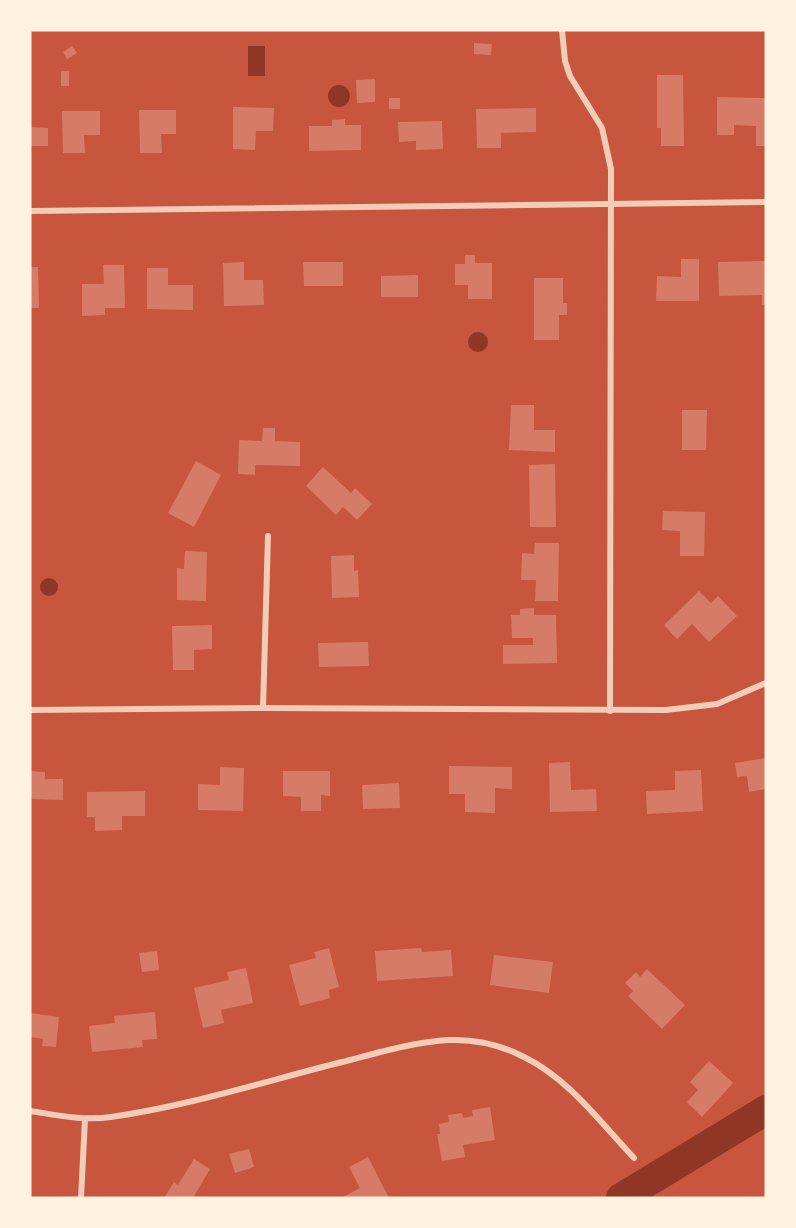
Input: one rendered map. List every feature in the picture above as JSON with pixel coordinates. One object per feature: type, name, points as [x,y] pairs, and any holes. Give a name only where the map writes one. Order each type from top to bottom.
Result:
[{"type":"street","points":[[562,30],[565,61],[570,76],[596,115],[606,140],[611,170],[610,711]]},
{"type":"street","points":[[30,211],[766,202]]},
{"type":"street","points":[[263,708],[268,536]]},
{"type":"street","points":[[30,710],[263,708],[610,711],[701,708],[733,700],[766,683]]},
{"type":"street","points":[[30,1111],[85,1119],[145,1111],[396,1048],[448,1040],[467,1040],[506,1049],[539,1065],[568,1089],[634,1158]]},
{"type":"street","points":[[81,1198],[85,1119]]},
{"type":"shaded area","points":[[248,46],[265,46],[265,76],[248,76]]},
{"type":"shaded area","points":[[339,85],[349,92],[350,96],[343,106],[339,107],[329,100],[328,96],[335,86]]},
{"type":"shaded area","points":[[478,332],[485,335],[488,342],[485,349],[478,352],[471,349],[468,342],[471,335]]},
{"type":"shaded area","points":[[49,578],[55,581],[58,587],[55,593],[49,596],[43,593],[40,587],[43,581]]},
{"type":"building","points":[[474,43],[492,44],[491,55],[474,54]]},
{"type":"building","points":[[72,46],[77,53],[67,59],[63,52]]},
{"type":"building","points":[[61,71],[69,71],[69,86],[61,86]]},
{"type":"building","points":[[657,75],[683,75],[684,146],[661,146],[661,128],[657,128]]},
{"type":"building","points":[[375,79],[375,102],[357,103],[356,80]]},
{"type":"building","points":[[717,97],[766,98],[766,146],[756,146],[756,126],[734,125],[734,135],[717,135]]},
{"type":"building","points":[[389,98],[400,98],[400,109],[389,109]]},
{"type":"building","points":[[233,107],[274,108],[273,131],[256,131],[255,150],[233,149]]},
{"type":"building","points":[[536,108],[536,132],[501,133],[501,148],[477,148],[476,109]]},
{"type":"building","points":[[139,110],[176,110],[176,134],[161,134],[162,153],[140,153]]},
{"type":"building","points":[[62,111],[100,111],[100,135],[84,135],[85,153],[63,153]]},
{"type":"building","points":[[345,119],[345,125],[361,125],[361,150],[309,151],[309,126],[332,126],[332,120]]},
{"type":"building","points":[[442,121],[443,149],[416,150],[416,141],[399,142],[398,122]]},
{"type":"building","points":[[30,127],[48,128],[48,146],[30,146]]},
{"type":"building","points":[[465,255],[475,255],[475,263],[492,263],[492,299],[468,299],[468,285],[455,285],[455,264],[465,264]]},
{"type":"building","points":[[681,259],[699,259],[699,301],[656,301],[657,276],[681,277]]},
{"type":"building","points":[[766,261],[766,305],[762,305],[762,295],[719,296],[718,262]]},
{"type":"building","points":[[244,262],[244,280],[263,280],[264,305],[224,306],[223,263]]},
{"type":"building","points":[[303,262],[343,262],[343,286],[304,286]]},
{"type":"building","points":[[103,265],[124,265],[125,308],[105,308],[105,315],[82,316],[82,284],[104,284]]},
{"type":"building","points":[[30,267],[38,267],[39,308],[30,308]]},
{"type":"building","points":[[147,268],[168,268],[168,285],[193,285],[193,310],[147,309]]},
{"type":"building","points":[[418,275],[418,297],[381,297],[381,276]]},
{"type":"building","points":[[534,278],[563,278],[563,303],[567,303],[567,315],[559,315],[559,340],[534,340]]},
{"type":"building","points":[[511,405],[534,405],[534,430],[555,430],[555,452],[509,450]]},
{"type":"building","points":[[682,410],[707,410],[706,450],[682,450]]},
{"type":"building","points":[[263,428],[275,428],[275,441],[300,442],[300,466],[255,465],[255,475],[238,474],[239,440],[262,441]]},
{"type":"building","points":[[196,461],[221,475],[194,527],[168,513]]},
{"type":"building","points":[[555,464],[556,527],[530,527],[529,465]]},
{"type":"building","points":[[323,467],[351,493],[355,488],[372,504],[357,520],[343,507],[336,515],[306,486]]},
{"type":"building","points":[[663,511],[705,512],[704,556],[680,556],[680,531],[662,530]]},
{"type":"building","points":[[535,543],[559,543],[558,601],[535,601],[536,580],[521,580],[522,553],[534,554]]},
{"type":"building","points":[[185,551],[207,552],[206,601],[177,600],[177,568],[184,569]]},
{"type":"building","points":[[354,555],[354,571],[358,570],[359,597],[332,598],[331,556]]},
{"type":"building","points":[[699,591],[711,603],[718,596],[737,616],[709,642],[692,624],[677,639],[664,625]]},
{"type":"building","points":[[534,608],[534,615],[556,615],[557,663],[503,664],[503,645],[533,645],[533,638],[512,638],[511,615],[520,615],[520,609]]},
{"type":"building","points":[[212,625],[212,649],[194,650],[194,670],[173,670],[172,626]]},
{"type":"building","points":[[368,642],[369,666],[319,667],[318,643]]},
{"type":"building","points":[[766,758],[766,789],[749,792],[747,776],[737,777],[735,763]]},
{"type":"building","points":[[570,762],[571,790],[596,789],[597,811],[550,812],[549,763]]},
{"type":"building","points":[[449,766],[512,767],[512,789],[495,788],[495,813],[465,812],[465,794],[449,794]]},
{"type":"building","points":[[220,767],[244,768],[243,811],[198,810],[198,784],[220,785]]},
{"type":"building","points":[[701,770],[703,811],[647,814],[646,791],[675,790],[675,771]]},
{"type":"building","points":[[30,771],[45,772],[45,779],[63,779],[63,800],[30,799]]},
{"type":"building","points":[[283,771],[330,771],[330,796],[321,795],[321,811],[301,811],[301,797],[283,796]]},
{"type":"building","points":[[399,783],[400,808],[363,809],[362,785]]},
{"type":"building","points":[[145,791],[145,816],[122,816],[122,830],[95,831],[95,817],[87,817],[87,792]]},
{"type":"building","points":[[329,948],[339,987],[329,990],[330,998],[300,1006],[289,965],[316,958],[314,952]]},
{"type":"building","points":[[421,948],[422,952],[451,950],[453,976],[377,981],[375,951]]},
{"type":"building","points":[[157,951],[159,970],[142,972],[139,953]]},
{"type":"building","points":[[494,955],[553,962],[549,993],[490,985]]},
{"type":"building","points":[[246,968],[253,1003],[221,1010],[224,1023],[203,1028],[194,988],[229,980],[227,972]]},
{"type":"building","points":[[647,969],[685,1005],[662,1029],[628,996],[633,991],[625,983],[636,972],[640,977]]},
{"type":"building","points":[[155,1012],[157,1039],[142,1040],[143,1047],[92,1052],[89,1026],[115,1023],[114,1016]]},
{"type":"building","points":[[30,1013],[59,1017],[56,1047],[42,1046],[43,1039],[30,1037]]},
{"type":"building","points":[[709,1061],[733,1083],[702,1117],[687,1102],[698,1090],[690,1082]]},
{"type":"building","points":[[490,1107],[495,1140],[463,1145],[465,1157],[442,1161],[437,1134],[440,1134],[439,1124],[449,1122],[448,1115],[462,1113],[463,1118],[473,1116],[472,1110]]},
{"type":"building","points":[[249,1149],[254,1167],[235,1173],[229,1154]]},
{"type":"building","points":[[368,1157],[389,1198],[341,1198],[360,1188],[349,1167]]},
{"type":"building","points":[[194,1159],[210,1169],[193,1198],[164,1198],[174,1182],[178,1185]]},
{"type":"waterway","points":[[621,1198],[766,1110]]}]
